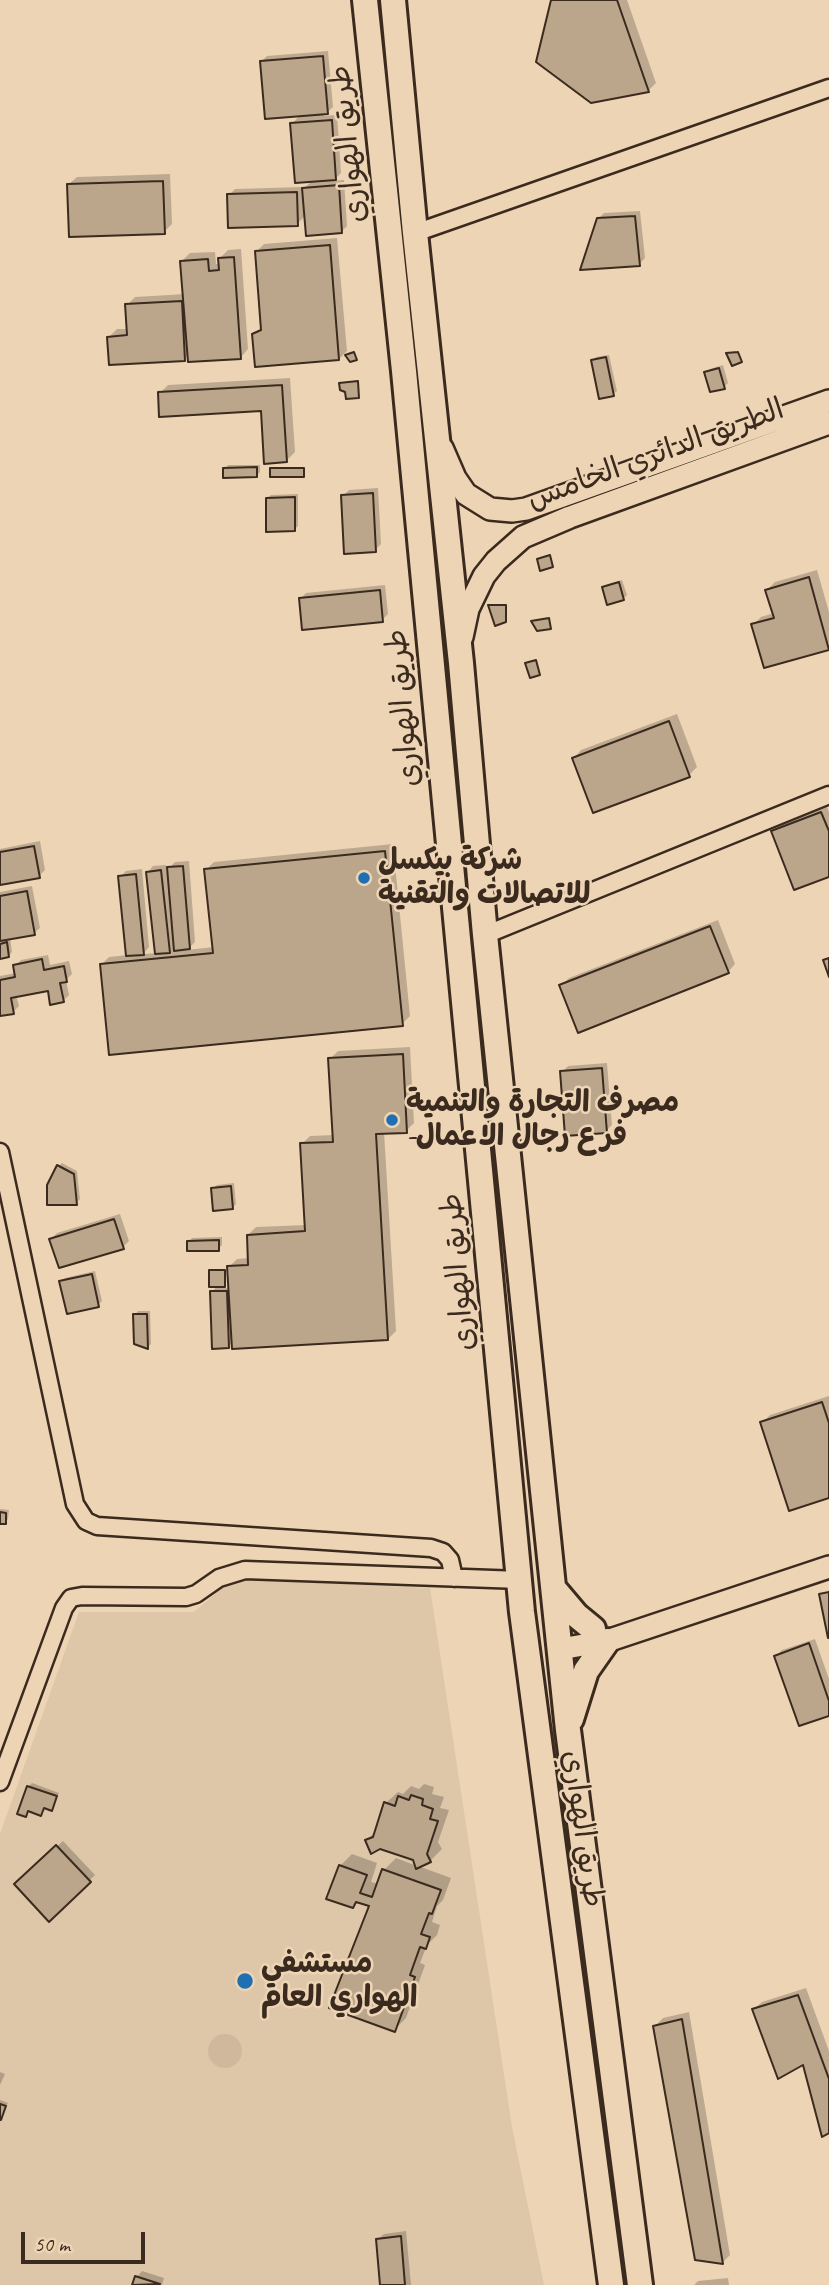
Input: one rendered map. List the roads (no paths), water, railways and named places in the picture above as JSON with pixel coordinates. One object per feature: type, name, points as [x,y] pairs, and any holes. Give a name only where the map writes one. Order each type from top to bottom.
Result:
[{"type":"highway","name":"طريق الهواري","points":[[365,0],[405,384],[530,1684],[611,2285]]},
{"type":"highway","name":"طريق الهواري","points":[[393,0],[461,663],[485,935],[568,1730],[640,2285]]},
{"type":"highway","points":[[472,1085],[501,1083]]},
{"type":"highway","points":[[554,1589],[576,1615],[607,1635],[586,1671],[568,1730]]},
{"type":"main road","name":"الطريق الدائري الخامس","points":[[435,430],[455,478],[466,494],[490,509],[512,512],[829,401]]},
{"type":"main road","name":"الطريق الدائري الخامس","points":[[461,663],[463,626],[475,592],[496,561],[523,537],[570,517],[829,423]]},
{"type":"main road","points":[[559,1639],[607,1635],[829,1567]]},
{"type":"street","points":[[415,233],[829,88]]},
{"type":"street","points":[[485,935],[829,795]]},
{"type":"street","points":[[0,1152],[75,1504],[86,1521],[97,1526],[431,1548],[443,1552],[450,1560],[454,1578]]},
{"type":"street","points":[[0,1782],[64,1608],[71,1598],[186,1597],[229,1574],[245,1570],[520,1580]]},
{"type":"place","name":"شركة بيكسل للاتصالات والتقنية","points":[[364,878]]},
{"type":"place","name":"مصرف التجارة والتنمية -فرع رجال الاعمال","points":[[392,1120]]},
{"type":"place","name":"مستشفي الهواري العام","points":[[245,1981]]}]
